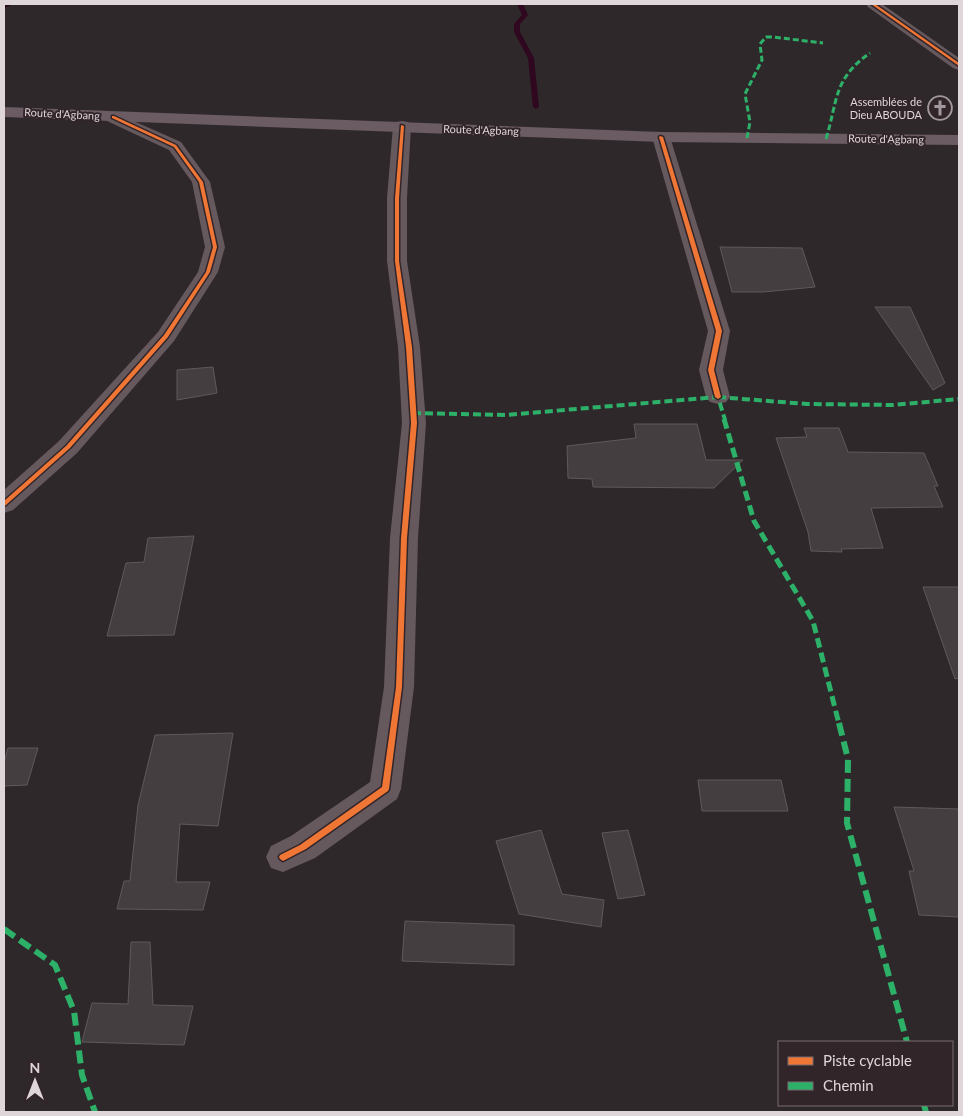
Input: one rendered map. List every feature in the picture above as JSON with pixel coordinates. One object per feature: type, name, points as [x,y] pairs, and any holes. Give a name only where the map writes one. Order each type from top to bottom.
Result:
[{"type":"main road","name":"Route d'Agbang","points":[[4,112],[661,137],[959,140]]},
{"type":"street","points":[[873,4],[959,65]]},
{"type":"street","points":[[4,504],[68,447],[166,336],[208,272],[215,248],[201,182],[175,146],[113,117]]},
{"type":"street","points":[[283,856],[303,847],[385,790],[399,687],[404,538],[414,423],[409,347],[397,261],[397,198],[402,126]]},
{"type":"street","points":[[661,137],[719,330],[711,370],[718,397]]},
{"type":"building","points":[[720,247],[802,248],[815,287],[763,292],[732,292]]},
{"type":"building","points":[[875,307],[910,307],[945,383],[933,390]]},
{"type":"building","points":[[213,367],[217,393],[177,400],[177,370]]},
{"type":"building","points":[[634,424],[697,424],[706,460],[743,460],[714,488],[593,487],[592,479],[568,478],[567,446],[636,438]]},
{"type":"building","points":[[804,428],[839,428],[848,452],[924,453],[938,486],[934,486],[943,507],[871,508],[883,548],[841,549],[842,552],[811,551],[808,532],[776,438],[807,437]]},
{"type":"building","points":[[194,536],[174,635],[107,636],[126,563],[144,562],[148,538]]},
{"type":"building","points":[[923,587],[959,587],[959,678],[955,679]]},
{"type":"building","points":[[233,733],[218,826],[180,824],[176,882],[210,882],[203,910],[117,909],[124,881],[130,881],[138,805],[155,735]]},
{"type":"building","points":[[8,748],[38,748],[27,785],[4,786],[4,762]]},
{"type":"building","points":[[698,780],[781,780],[788,811],[702,811]]},
{"type":"building","points":[[894,807],[959,809],[959,917],[919,915],[909,871],[914,871]]},
{"type":"building","points":[[541,830],[562,894],[604,900],[601,927],[519,914],[496,841]]},
{"type":"building","points":[[628,830],[645,895],[618,899],[602,833]]},
{"type":"building","points":[[405,921],[514,925],[514,965],[402,961]]},
{"type":"building","points":[[131,942],[150,942],[153,1005],[193,1006],[184,1045],[82,1042],[92,1003],[128,1004]]},
{"type":"waterway","points":[[4,6],[11,4]]},
{"type":"waterway","points":[[520,4],[525,15],[517,24],[517,32],[531,58],[536,107]]},
{"type":"marked path","points":[[747,138],[750,122],[745,94],[762,60],[760,44],[766,37],[795,38],[823,43]]},
{"type":"marked path","points":[[826,139],[843,79],[858,61],[870,53]]},
{"type":"marked path","points":[[718,397],[807,404],[893,405],[959,399]]},
{"type":"marked path","points":[[413,413],[505,415],[718,397],[754,521],[813,621],[848,759],[847,823],[907,1041]]},
{"type":"marked path","points":[[4,929],[55,965],[74,1011],[82,1075],[95,1112]]},
{"type":"marked path","points":[[924,1106],[926,1112]]},
{"type":"cycle path","points":[[873,4],[959,65]]},
{"type":"cycle path","points":[[4,504],[68,447],[166,336],[208,272],[215,247],[201,182],[175,146],[113,117]]},
{"type":"cycle path","points":[[283,857],[303,847],[385,789],[399,687],[404,538],[414,423],[409,347],[397,261],[397,198],[402,126]]},
{"type":"cycle path","points":[[661,137],[719,331],[711,370],[718,397]]},
{"type":"place","name":"Assemblées de Dieu ABOUDA","points":[[940,108]]}]
